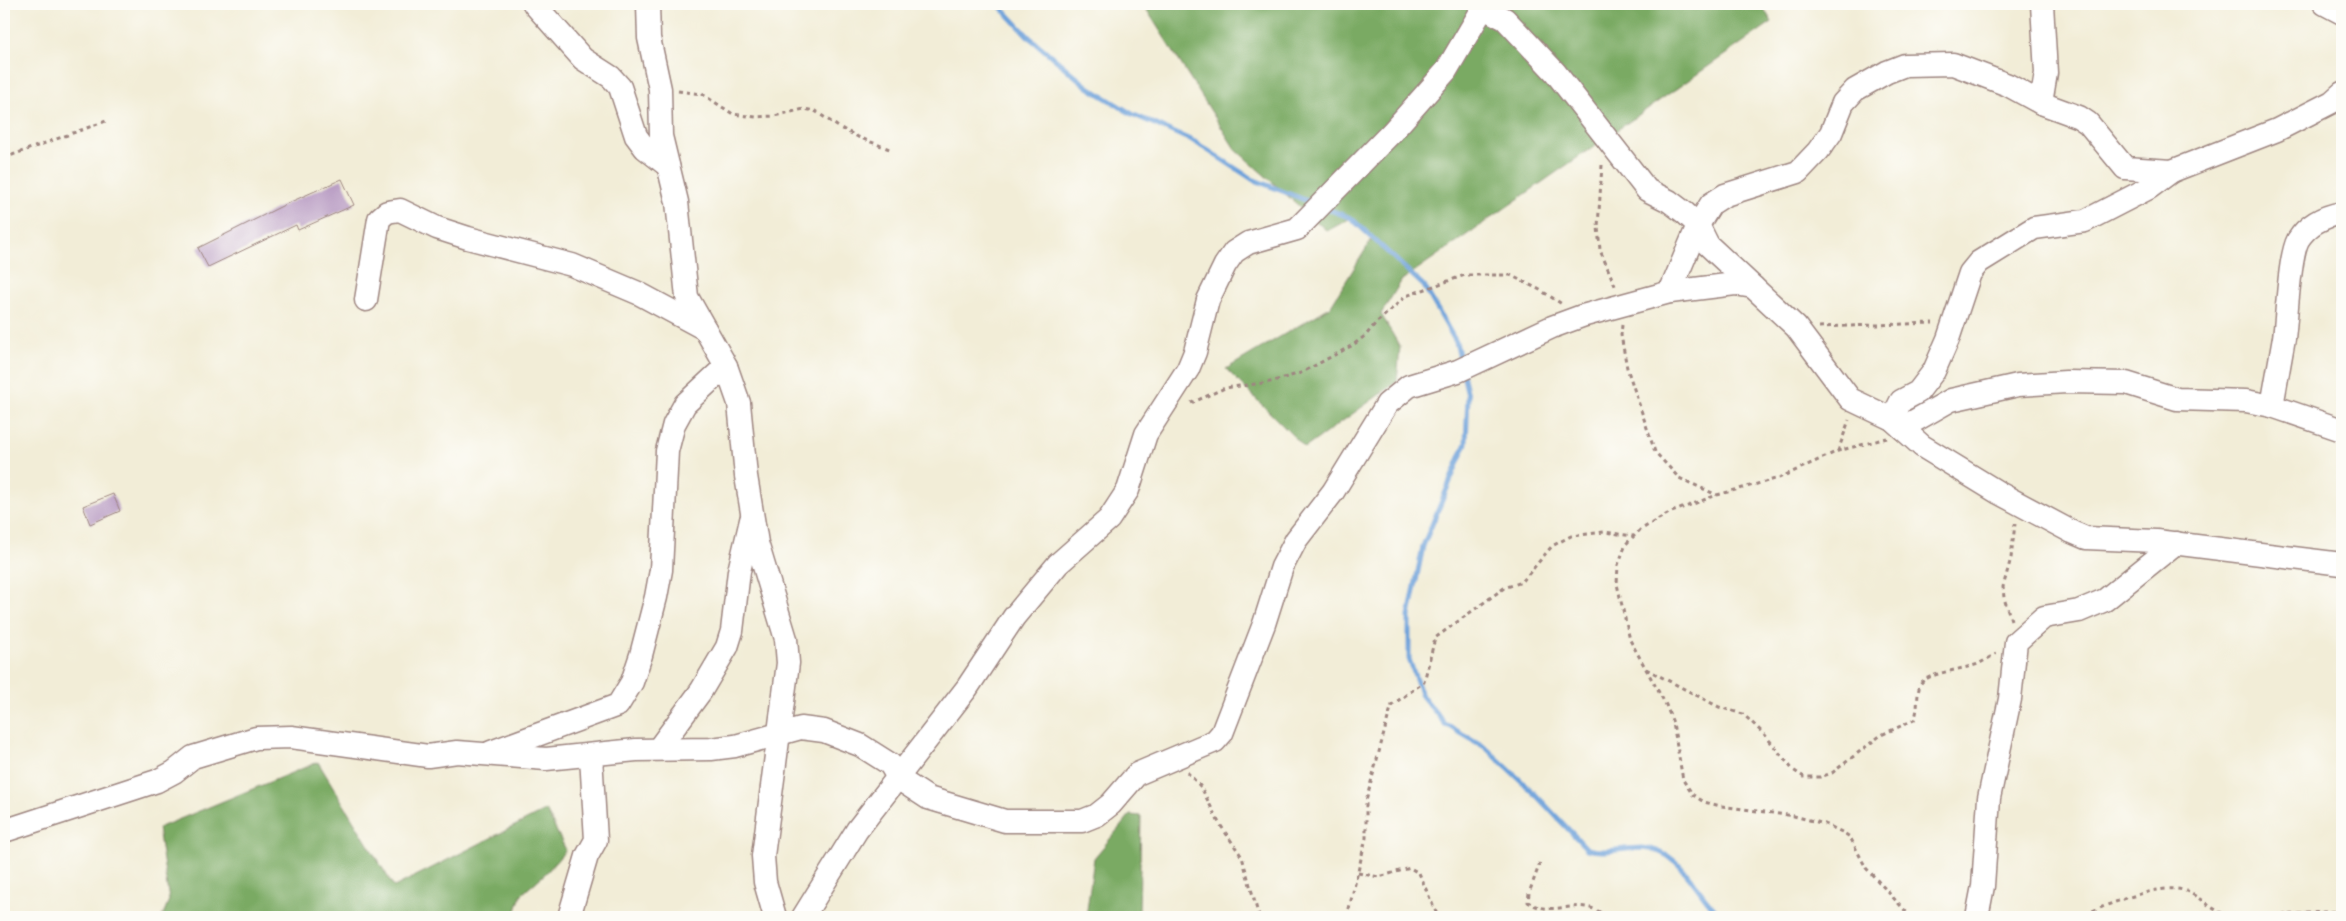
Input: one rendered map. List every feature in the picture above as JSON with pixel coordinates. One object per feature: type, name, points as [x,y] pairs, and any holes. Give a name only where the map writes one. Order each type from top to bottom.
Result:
[{"type":"street","points":[[534,4],[583,59],[611,77],[620,87],[636,136],[645,148],[668,166]]},
{"type":"street","points":[[648,4],[649,38],[660,89],[661,136],[677,202],[687,297],[726,366],[739,403],[746,476],[757,542],[786,639],[788,663],[763,856],[765,882],[774,917]]},
{"type":"street","points":[[2041,103],[2046,73],[2042,4]]},
{"type":"street","points":[[2325,4],[2342,13]]},
{"type":"street","points":[[802,917],[857,830],[967,688],[1014,617],[1058,564],[1109,519],[1128,490],[1146,434],[1188,369],[1195,352],[1208,300],[1225,265],[1234,252],[1248,244],[1290,232],[1303,223],[1392,132],[1446,70],[1485,5],[1505,19],[1555,72],[1647,190],[1669,201],[1698,225],[1708,244],[1796,327],[1850,399],[1897,424],[1922,446],[2013,501],[2086,538],[2176,543],[2342,564]]},
{"type":"street","points":[[1670,292],[1698,225],[1711,204],[1725,195],[1798,172],[1818,151],[1831,133],[1843,102],[1855,90],[1905,65],[1953,64],[2008,85],[2041,103],[2080,117],[2088,123],[2125,168],[2172,171]]},
{"type":"street","points":[[1897,424],[1901,401],[1918,392],[1934,371],[1954,323],[1970,273],[1979,262],[2034,228],[2085,221],[2148,188],[2172,171],[2277,130],[2332,102],[2342,93]]},
{"type":"street","points":[[366,300],[379,219],[387,212],[400,210],[437,228],[468,238],[572,265],[638,293],[705,329]]},
{"type":"street","points":[[2272,406],[2298,241],[2308,228],[2327,216],[2342,213]]},
{"type":"street","points":[[4,831],[157,781],[174,772],[193,758],[256,738],[291,737],[428,756],[457,752],[546,759],[659,748],[727,747],[802,728],[824,731],[868,750],[890,764],[898,779],[928,798],[1005,820],[1082,820],[1097,815],[1111,804],[1137,774],[1215,741],[1222,733],[1264,624],[1282,567],[1296,540],[1333,492],[1387,404],[1409,386],[1458,370],[1552,327],[1582,316],[1670,292],[1736,284],[1753,286]]},
{"type":"street","points":[[483,754],[614,708],[632,682],[656,597],[662,560],[667,451],[674,424],[685,404],[726,366]]},
{"type":"street","points":[[1897,424],[1951,400],[2018,385],[2066,382],[2126,383],[2177,399],[2246,401],[2272,406],[2342,430]]},
{"type":"street","points":[[659,748],[701,692],[727,647],[732,631],[743,552],[752,514]]},
{"type":"street","points":[[1977,917],[1983,886],[1989,798],[2010,699],[2016,642],[2044,617],[2078,611],[2105,600],[2176,543]]},
{"type":"street","points":[[569,917],[587,856],[596,840],[592,756]]},
{"type":"path","points":[[660,89],[702,94],[733,114],[756,117],[774,116],[804,109],[815,110],[851,134],[892,150]]},
{"type":"path","points":[[4,158],[106,121]]},
{"type":"path","points":[[1187,405],[1225,388],[1270,382],[1300,373],[1353,345],[1406,296],[1465,276],[1510,276],[1540,290],[1582,316]]},
{"type":"path","points":[[1796,327],[1954,323]]},
{"type":"path","points":[[1838,451],[1849,417],[1850,399]]},
{"type":"path","points":[[1897,424],[1888,438],[1876,443],[1838,451],[1779,478],[1717,495],[1669,513],[1634,536],[1626,544],[1618,565],[1617,584],[1630,640],[1666,705],[1673,723],[1684,780],[1693,795],[1704,802],[1794,816],[1825,824],[1842,832],[1850,838],[1866,868],[1911,917]]},
{"type":"path","points":[[1645,669],[1718,707],[1743,714],[1765,735],[1793,770],[1804,777],[1820,777],[1832,773],[1881,735],[1914,720],[1918,712],[1920,685],[1923,681],[1932,676],[1980,663],[2016,642],[2004,598],[2003,587],[2011,558],[2015,516],[2013,501]]},
{"type":"path","points":[[1347,917],[1366,838],[1366,801],[1392,705],[1424,682],[1435,638],[1504,588],[1522,582],[1552,546],[1562,539],[1604,532],[1634,536]]},
{"type":"path","points":[[1170,760],[1201,787],[1219,823],[1242,856],[1259,917]]},
{"type":"path","points":[[1540,863],[1529,893],[1528,902],[1540,908],[1582,906],[1598,910],[1605,917]]},
{"type":"path","points":[[1358,873],[1379,877],[1410,868],[1419,873],[1438,917]]},
{"type":"path","points":[[2078,917],[2121,899],[2147,892],[2180,889],[2234,917]]},
{"type":"path","points":[[2250,917],[2342,911]]},
{"type":"green space","points":[[1143,4],[1761,4],[1772,22],[1402,280],[1381,314],[1400,347],[1397,382],[1305,448],[1226,369],[1330,307],[1372,239],[1351,218],[1327,231],[1235,149]]},
{"type":"green space","points":[[318,762],[394,887],[546,810],[566,850],[547,872],[521,895],[514,917],[162,917],[169,900],[158,828]]},
{"type":"green space","points":[[1130,815],[1141,816],[1139,917],[1086,917],[1094,858]]},
{"type":"building","points":[[342,179],[354,205],[298,230],[296,225],[208,267],[198,248],[286,204]]},
{"type":"building","points":[[113,494],[120,511],[90,524],[83,506]]},
{"type":"waterway","points":[[998,4],[1029,37],[1088,87],[1132,114],[1195,142],[1252,179],[1315,204]]},
{"type":"waterway","points":[[1325,208],[1351,218],[1424,286],[1456,342],[1461,363]]},
{"type":"waterway","points":[[1463,374],[1468,395],[1466,443],[1423,546],[1409,616],[1409,659],[1422,696],[1445,724],[1485,747],[1533,792],[1587,849],[1607,851],[1642,848],[1668,856],[1688,875],[1722,917]]}]
